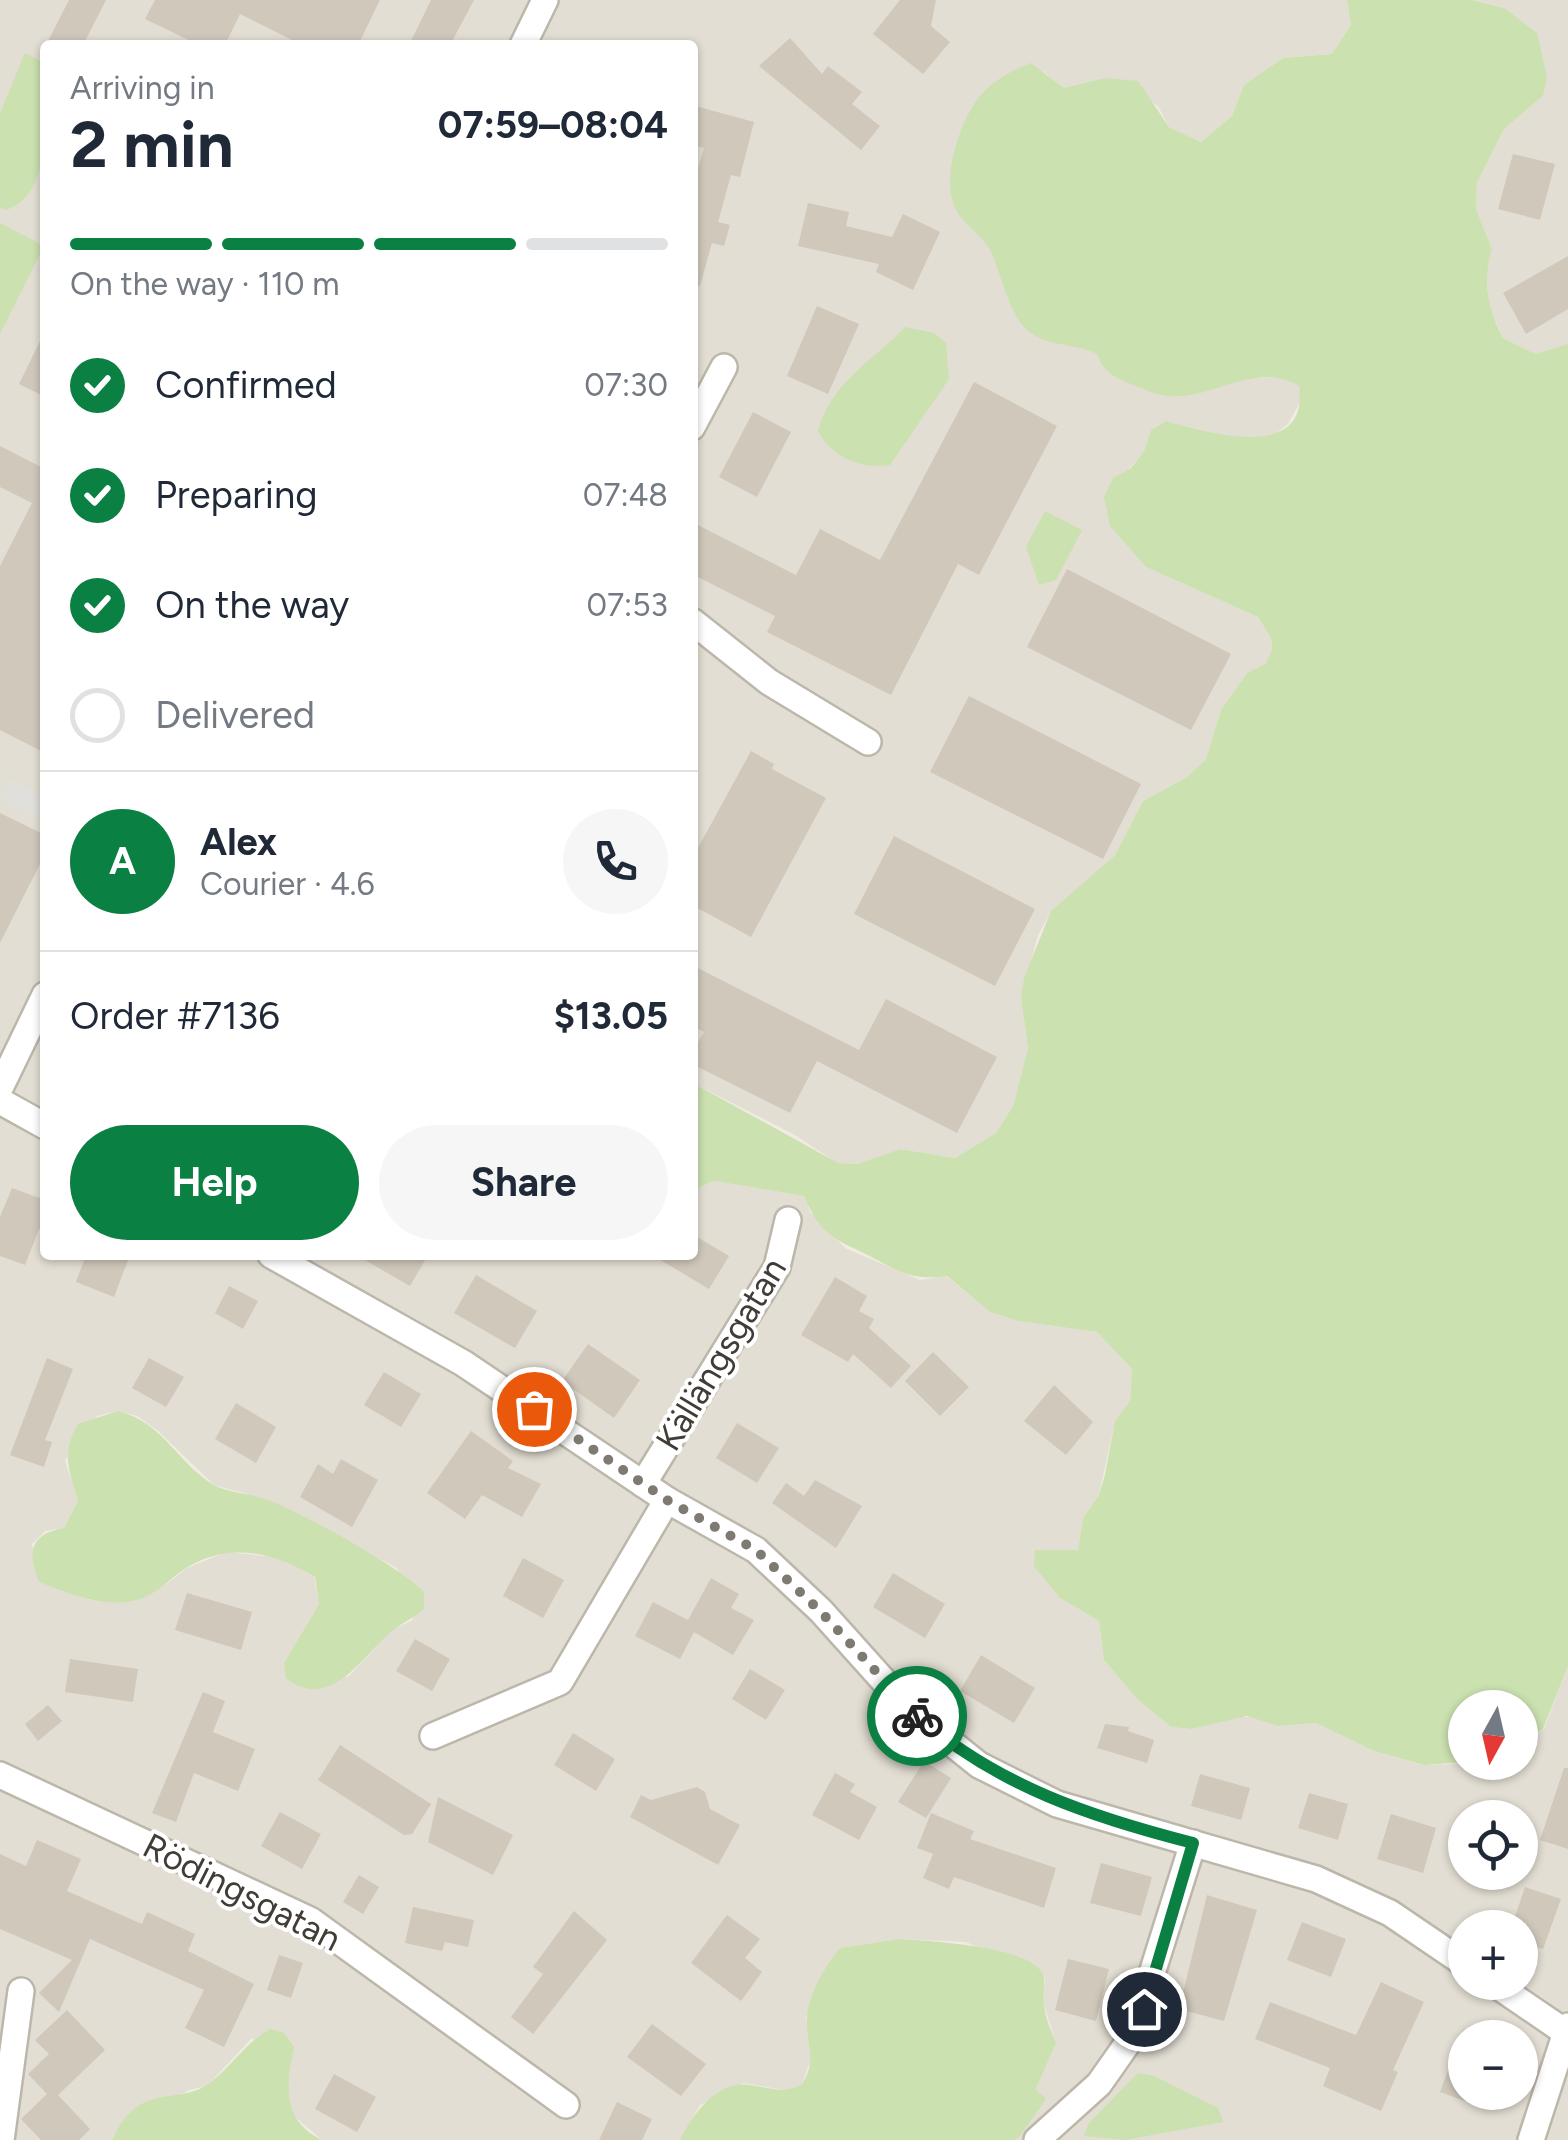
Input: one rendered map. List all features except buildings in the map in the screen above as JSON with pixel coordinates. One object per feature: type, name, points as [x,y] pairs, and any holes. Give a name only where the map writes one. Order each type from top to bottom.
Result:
[{"type":"street","points":[[526,40],[546,0]]},
{"type":"street","points":[[698,417],[724,367]]},
{"type":"street","points":[[698,626],[746,666],[868,742]]},
{"type":"street","points":[[0,1088],[40,1006]]},
{"type":"street","points":[[0,1102],[40,1123]]},
{"type":"street","name":"Källängsgatan","points":[[643,1484],[777,1267],[788,1236],[788,1220]]},
{"type":"street","name":"Källängsgatan","points":[[281,1260],[463,1363],[667,1500],[756,1550],[908,1709],[979,1765],[1057,1804],[1293,1870],[1360,1897],[1448,1953]]},
{"type":"street","name":"Källängsgatan","points":[[433,1736],[560,1682],[574,1665],[667,1500]]},
{"type":"street","name":"Rödingsgatan","points":[[0,1775],[310,1920],[566,2105]]},
{"type":"street","points":[[1037,2140],[1099,2084],[1132,2037],[1193,1843]]},
{"type":"street","points":[[1,2140],[22,1991]]},
{"type":"street","points":[[1520,2000],[1567,2031],[1530,2140]]},
{"type":"shaded area","points":[[0,0],[1347,0],[1351,23],[1332,54],[1283,58],[1244,85],[1232,116],[1201,142],[1169,127],[1158,106],[1105,78],[1064,89],[1043,71],[968,226],[985,238],[1013,303],[1063,345],[1079,345],[1205,390],[1252,378],[1284,377],[1299,386],[1301,400],[1288,424],[1270,438],[1230,439],[1166,421],[1151,430],[1144,451],[1129,469],[1146,567],[1258,617],[1271,638],[1272,650],[1266,663],[1247,673],[1221,710],[1206,759],[1187,777],[1143,801],[1115,855],[1051,912],[1038,935],[1021,998],[1028,1048],[1013,1106],[996,1133],[955,1158],[900,1149],[857,1164],[837,1163],[795,1135],[698,1086],[698,40],[40,40],[40,1260],[698,1260],[698,1189],[714,1181],[805,1196],[810,1212],[845,1248],[920,1280],[946,1276],[990,1312],[1018,1321],[1097,1332],[1132,1369],[1130,1401],[1115,1421],[1099,1495],[1083,1518],[1078,1550],[1060,1598],[1099,1621],[1104,1660],[1137,1699],[1171,1727],[1191,1729],[1235,1717],[1260,1717],[1278,1726],[1316,1723],[1374,1751],[1423,1765],[1448,1764],[1448,1780],[1538,1780],[1538,1733],[1544,1729],[1568,1666],[1568,2140],[1014,2140],[1045,2099],[1036,2089],[1056,2043],[1043,2002],[1045,1979],[1021,1957],[991,1953],[966,1942],[899,1939],[840,1948],[806,2017],[813,2053],[802,2084],[790,2091],[743,2083],[700,2105],[680,2140],[322,2140],[294,2116],[285,2096],[288,2076],[252,2038],[207,2086],[189,2090],[114,2134],[112,2140],[0,2140]],"holes":[[[118,1411],[137,1416],[214,1485],[265,1499],[397,1568],[413,1620],[392,1630],[348,1677],[284,1663],[319,1604],[314,1577],[284,1558],[226,1552],[187,1568],[168,1583],[118,1603],[90,1600],[39,1582],[32,1544],[45,1531],[64,1528],[78,1501],[65,1461],[97,1416]]]},
{"type":"shaded area","points":[[1472,0],[1568,0],[1568,344],[1558,350],[1536,354],[1503,338],[1489,307],[1486,265],[1492,249],[1476,209],[1477,183],[1504,129],[1543,96],[1504,8]]},
{"type":"shaded area","points":[[9,779],[40,794],[40,820],[0,800]]},
{"type":"green space","points":[[1347,0],[1472,0],[1504,8],[1537,33],[1547,77],[1543,96],[1504,129],[1477,183],[1476,209],[1492,249],[1488,295],[1503,338],[1536,354],[1568,344],[1568,1666],[1543,1729],[1538,1732],[1538,1690],[1448,1690],[1448,1763],[1424,1765],[1374,1751],[1316,1723],[1278,1726],[1247,1716],[1191,1729],[1171,1727],[1137,1699],[1104,1660],[1099,1621],[1060,1598],[1034,1566],[1035,1550],[1078,1550],[1083,1518],[1099,1495],[1105,1475],[1115,1421],[1130,1401],[1132,1369],[1097,1332],[1018,1321],[990,1312],[947,1276],[919,1277],[896,1270],[826,1231],[804,1196],[714,1181],[698,1188],[698,1086],[838,1163],[857,1164],[900,1149],[955,1158],[996,1133],[1013,1106],[1028,1048],[1021,998],[1024,978],[1051,911],[1115,855],[1143,801],[1187,777],[1206,759],[1221,710],[1247,673],[1266,663],[1272,650],[1271,638],[1258,617],[1146,567],[1110,526],[1104,497],[1113,478],[1130,469],[1144,451],[1151,430],[1166,421],[1229,435],[1272,434],[1288,426],[1298,410],[1299,386],[1267,377],[1185,396],[1163,395],[1114,376],[1097,354],[1042,339],[1026,329],[1010,303],[991,252],[958,212],[951,193],[955,149],[973,106],[996,81],[1031,63],[1064,88],[1105,78],[1138,81],[1169,127],[1201,142],[1232,116],[1244,85],[1283,58],[1332,54],[1351,24]]},
{"type":"green space","points":[[25,53],[40,60],[40,167],[22,201],[6,210],[0,208],[0,113]]},
{"type":"green space","points":[[0,223],[40,244],[40,254],[0,334]]},
{"type":"green space","points":[[905,327],[934,333],[946,343],[949,379],[890,465],[848,460],[831,448],[818,431],[824,414],[854,374]]},
{"type":"green space","points":[[1045,511],[1082,530],[1056,580],[1039,585],[1026,547]]},
{"type":"green space","points":[[118,1411],[147,1424],[214,1485],[281,1505],[394,1569],[424,1592],[424,1609],[391,1632],[344,1678],[316,1689],[286,1678],[284,1663],[319,1604],[315,1577],[283,1561],[249,1553],[216,1555],[183,1570],[145,1597],[119,1603],[91,1600],[39,1582],[33,1562],[34,1546],[44,1535],[64,1528],[78,1501],[68,1462],[73,1434],[78,1424]]},
{"type":"green space","points":[[899,1939],[999,1951],[1034,1964],[1042,1973],[1046,2014],[1056,2043],[1036,2089],[1046,2099],[1020,2136],[1014,2140],[680,2140],[699,2110],[726,2088],[749,2085],[783,2090],[802,2084],[810,2061],[810,2003],[828,1964],[840,1948]]},
{"type":"green space","points":[[270,2029],[284,2033],[294,2047],[289,2075],[293,2112],[309,2132],[322,2140],[112,2140],[135,2108],[211,2082]]},
{"type":"green space","points":[[1138,2073],[1154,2076],[1218,2108],[1223,2122],[1125,2140],[1084,2136],[1089,2123]]},
{"type":"way so far","points":[[534,1409],[667,1500],[756,1550],[821,1612],[917,1716]]},
{"type":"route","points":[[917,1716],[979,1765],[1057,1804],[1193,1843],[1144,2009]]}]
